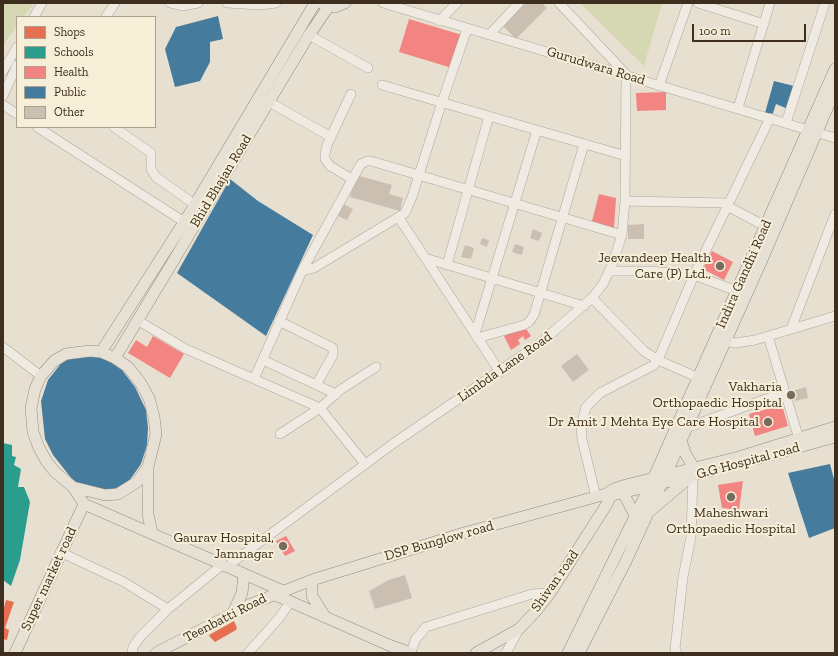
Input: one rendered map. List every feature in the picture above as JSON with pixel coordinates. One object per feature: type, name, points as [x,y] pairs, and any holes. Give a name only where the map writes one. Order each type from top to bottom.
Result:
[{"type":"main road","name":"Bhid Bhajan Road","points":[[115,358],[188,224],[194,204],[257,103],[316,3]]},
{"type":"main road","points":[[325,5],[336,7],[344,3]]},
{"type":"main road","name":"Bhid Bhajan Road","points":[[101,352],[269,102],[325,5]]},
{"type":"main road","name":"Indira Gandhi Road","points":[[657,480],[681,440],[724,341],[813,132],[835,69]]},
{"type":"main road","name":"Indira Gandhi Road","points":[[657,480],[699,378],[765,226],[835,90]]},
{"type":"main road","points":[[152,533],[148,514],[148,467],[156,434],[150,398],[128,367],[115,358],[101,352],[90,351],[66,354],[54,361],[41,376],[31,408],[33,432],[39,448],[47,462],[55,472],[73,487],[84,504],[244,574],[278,592],[290,602],[325,618],[411,653]]},
{"type":"main road","name":"G.G Hospital road","points":[[657,480],[692,473],[820,437],[835,427]]},
{"type":"main road","name":"G.G Hospital road","points":[[692,473],[799,439],[835,437]]},
{"type":"main road","points":[[648,513],[692,473],[681,440]]},
{"type":"main road","points":[[73,487],[105,495],[120,491],[137,482],[148,467]]},
{"type":"main road","points":[[579,653],[648,513],[657,480]]},
{"type":"main road","points":[[568,653],[636,517],[657,480]]},
{"type":"main road","name":"DSP Bunglow road","points":[[278,592],[464,533],[657,480]]},
{"type":"main road","points":[[610,494],[636,517]]},
{"type":"main road","name":"Shivan road","points":[[476,653],[519,629],[536,611],[550,593],[610,494]]},
{"type":"main road","name":"Super market road","points":[[15,653],[60,552],[84,504]]},
{"type":"main road","points":[[233,613],[242,593],[244,574]]},
{"type":"main road","points":[[312,580],[312,596],[325,618]]},
{"type":"main road","name":"Teenbatti Road","points":[[156,653],[233,613],[278,592]]},
{"type":"street","points":[[35,16],[44,3]]},
{"type":"street","points":[[39,16],[44,3]]},
{"type":"street","points":[[107,16],[115,3]]},
{"type":"street","points":[[170,3],[182,6],[198,3]]},
{"type":"street","points":[[227,3],[261,5],[276,3]]},
{"type":"street","name":"Gurudwara Road","points":[[383,3],[489,36],[626,74],[659,86],[738,108],[813,132]]},
{"type":"street","points":[[439,21],[457,3]]},
{"type":"street","points":[[489,36],[519,3]]},
{"type":"street","points":[[559,3],[626,74]]},
{"type":"street","points":[[659,86],[688,3]]},
{"type":"street","points":[[698,3],[764,24]]},
{"type":"street","points":[[738,108],[770,3]]},
{"type":"street","points":[[786,123],[825,3]]},
{"type":"street","points":[[302,271],[314,268],[405,213],[409,206],[467,29]]},
{"type":"street","points":[[309,35],[368,68]]},
{"type":"street","points":[[3,71],[16,49]]},
{"type":"street","points":[[3,96],[16,67]]},
{"type":"street","name":"Limbda Lane Road","points":[[132,653],[133,647],[141,636],[168,609],[224,566],[365,464],[539,344],[592,298],[609,271],[622,235],[625,201],[626,74]]},
{"type":"street","points":[[382,85],[626,156]]},
{"type":"street","points":[[351,94],[324,154],[325,159],[330,166],[352,178]]},
{"type":"street","points":[[269,102],[331,137]]},
{"type":"street","points":[[3,105],[16,113]]},
{"type":"street","points":[[447,265],[489,116]]},
{"type":"street","points":[[610,494],[582,439],[581,425],[586,407],[600,393],[654,365],[658,360],[694,275],[770,118]]},
{"type":"street","points":[[39,128],[188,224]]},
{"type":"street","points":[[115,128],[151,153],[151,169],[156,177],[194,204]]},
{"type":"street","points":[[476,336],[537,130]]},
{"type":"street","points":[[813,132],[835,138]]},
{"type":"street","points":[[476,336],[529,322],[534,315],[584,144]]},
{"type":"street","points":[[254,379],[302,271],[352,178],[362,164],[371,161],[622,235]]},
{"type":"street","points":[[625,201],[728,204],[765,226]]},
{"type":"street","points":[[791,329],[835,214]]},
{"type":"street","points":[[399,218],[500,372]]},
{"type":"street","points":[[425,258],[584,306]]},
{"type":"street","points":[[609,271],[649,271],[694,275],[737,291]]},
{"type":"street","points":[[592,298],[644,351],[658,360],[699,378]]},
{"type":"street","points":[[724,341],[736,343],[768,336],[835,316]]},
{"type":"street","points":[[137,320],[186,349],[320,408],[365,464]]},
{"type":"street","points":[[279,321],[333,348],[332,355],[316,385]]},
{"type":"street","points":[[768,336],[799,439]]},
{"type":"street","points":[[3,347],[41,376]]},
{"type":"street","points":[[263,360],[336,394]]},
{"type":"street","points":[[280,434],[320,408],[336,394],[376,367]]},
{"type":"street","points":[[686,428],[785,392]]},
{"type":"street","points":[[677,653],[675,649],[683,577],[691,537],[692,473]]},
{"type":"street","points":[[60,552],[124,582],[168,609]]},
{"type":"street","points":[[411,653],[415,640],[426,627],[532,594],[550,593]]},
{"type":"street","points":[[248,653],[280,617],[290,602]]},
{"type":"street","points":[[506,653],[519,629]]},
{"type":"green space","points":[[3,3],[34,3],[25,16],[16,16],[16,27],[3,45]]},
{"type":"green space","points":[[580,3],[662,3],[644,66]]},
{"type":"building: Shops","points":[[6,600],[14,602],[5,628],[9,630],[7,640],[3,639],[3,611]]},
{"type":"building: Shops","points":[[234,621],[237,628],[236,630],[215,642],[210,637],[209,635]]},
{"type":"building: Schools","points":[[3,443],[12,445],[12,456],[16,457],[14,465],[21,469],[18,487],[24,487],[30,502],[20,560],[11,586],[3,580]]},
{"type":"building: Health","points":[[409,19],[462,35],[452,68],[399,52]]},
{"type":"building: Health","points":[[666,92],[666,110],[637,111],[636,93]]},
{"type":"building: Health","points":[[599,194],[616,198],[614,228],[592,221]]},
{"type":"building: Health","points":[[712,251],[733,262],[724,280],[703,269]]},
{"type":"building: Health","points":[[525,327],[531,336],[525,340],[523,336],[518,340],[520,344],[511,350],[504,336]]},
{"type":"building: Health","points":[[153,336],[184,354],[170,378],[128,353],[136,340],[147,347]]},
{"type":"building: Health","points":[[782,405],[788,426],[755,436],[749,414]]},
{"type":"building: Health","points":[[743,481],[739,510],[722,508],[718,485]]},
{"type":"building: Health","points":[[286,536],[295,551],[285,556],[276,541]]},
{"type":"building: Public","points":[[218,16],[223,39],[210,42],[210,62],[200,81],[175,87],[165,49],[176,27]]},
{"type":"building: Public","points":[[774,81],[794,86],[788,109],[776,104],[772,116],[765,113]]},
{"type":"building: Public","points":[[230,179],[258,201],[313,235],[266,336],[177,273]]},
{"type":"building: Public","points":[[82,356],[104,358],[122,370],[135,387],[146,410],[148,428],[147,445],[141,464],[129,481],[115,489],[96,490],[76,484],[53,455],[45,439],[41,401],[48,380],[63,361]]},
{"type":"building: Public","points":[[830,464],[835,483],[835,528],[809,538],[788,473]]},
{"type":"building: Other","points":[[526,3],[542,3],[547,8],[516,39],[503,26]]},
{"type":"building: Other","points":[[356,175],[392,185],[389,194],[403,198],[400,211],[350,197]]},
{"type":"building: Other","points":[[344,204],[353,209],[347,220],[338,216]]},
{"type":"building: Other","points":[[644,224],[644,239],[628,239],[628,225]]},
{"type":"building: Other","points":[[533,229],[542,233],[539,241],[530,238]]},
{"type":"building: Other","points":[[482,238],[489,240],[487,247],[480,244]]},
{"type":"building: Other","points":[[515,244],[524,247],[522,255],[512,252]]},
{"type":"building: Other","points":[[465,245],[474,248],[471,259],[461,257]]},
{"type":"building: Other","points":[[577,354],[589,370],[573,382],[561,366]]},
{"type":"building: Other","points":[[806,387],[808,398],[795,401],[792,391]]},
{"type":"building: Other","points":[[405,575],[412,598],[375,609],[369,591],[389,580]]},
{"type":"place","name":"Jeevandeep Health Care (P) Ltd.,","points":[[720,266]]},
{"type":"place","name":"Vakharia Orthopaedic Hospital","points":[[791,395]]},
{"type":"place","name":"Dr Amit J Mehta Eye Care Hospital","points":[[768,422]]},
{"type":"place","name":"Maheshwari Orthopaedic Hospital","points":[[731,497]]},
{"type":"place","name":"Gaurav Hospital, Jamnagar","points":[[283,546]]}]
